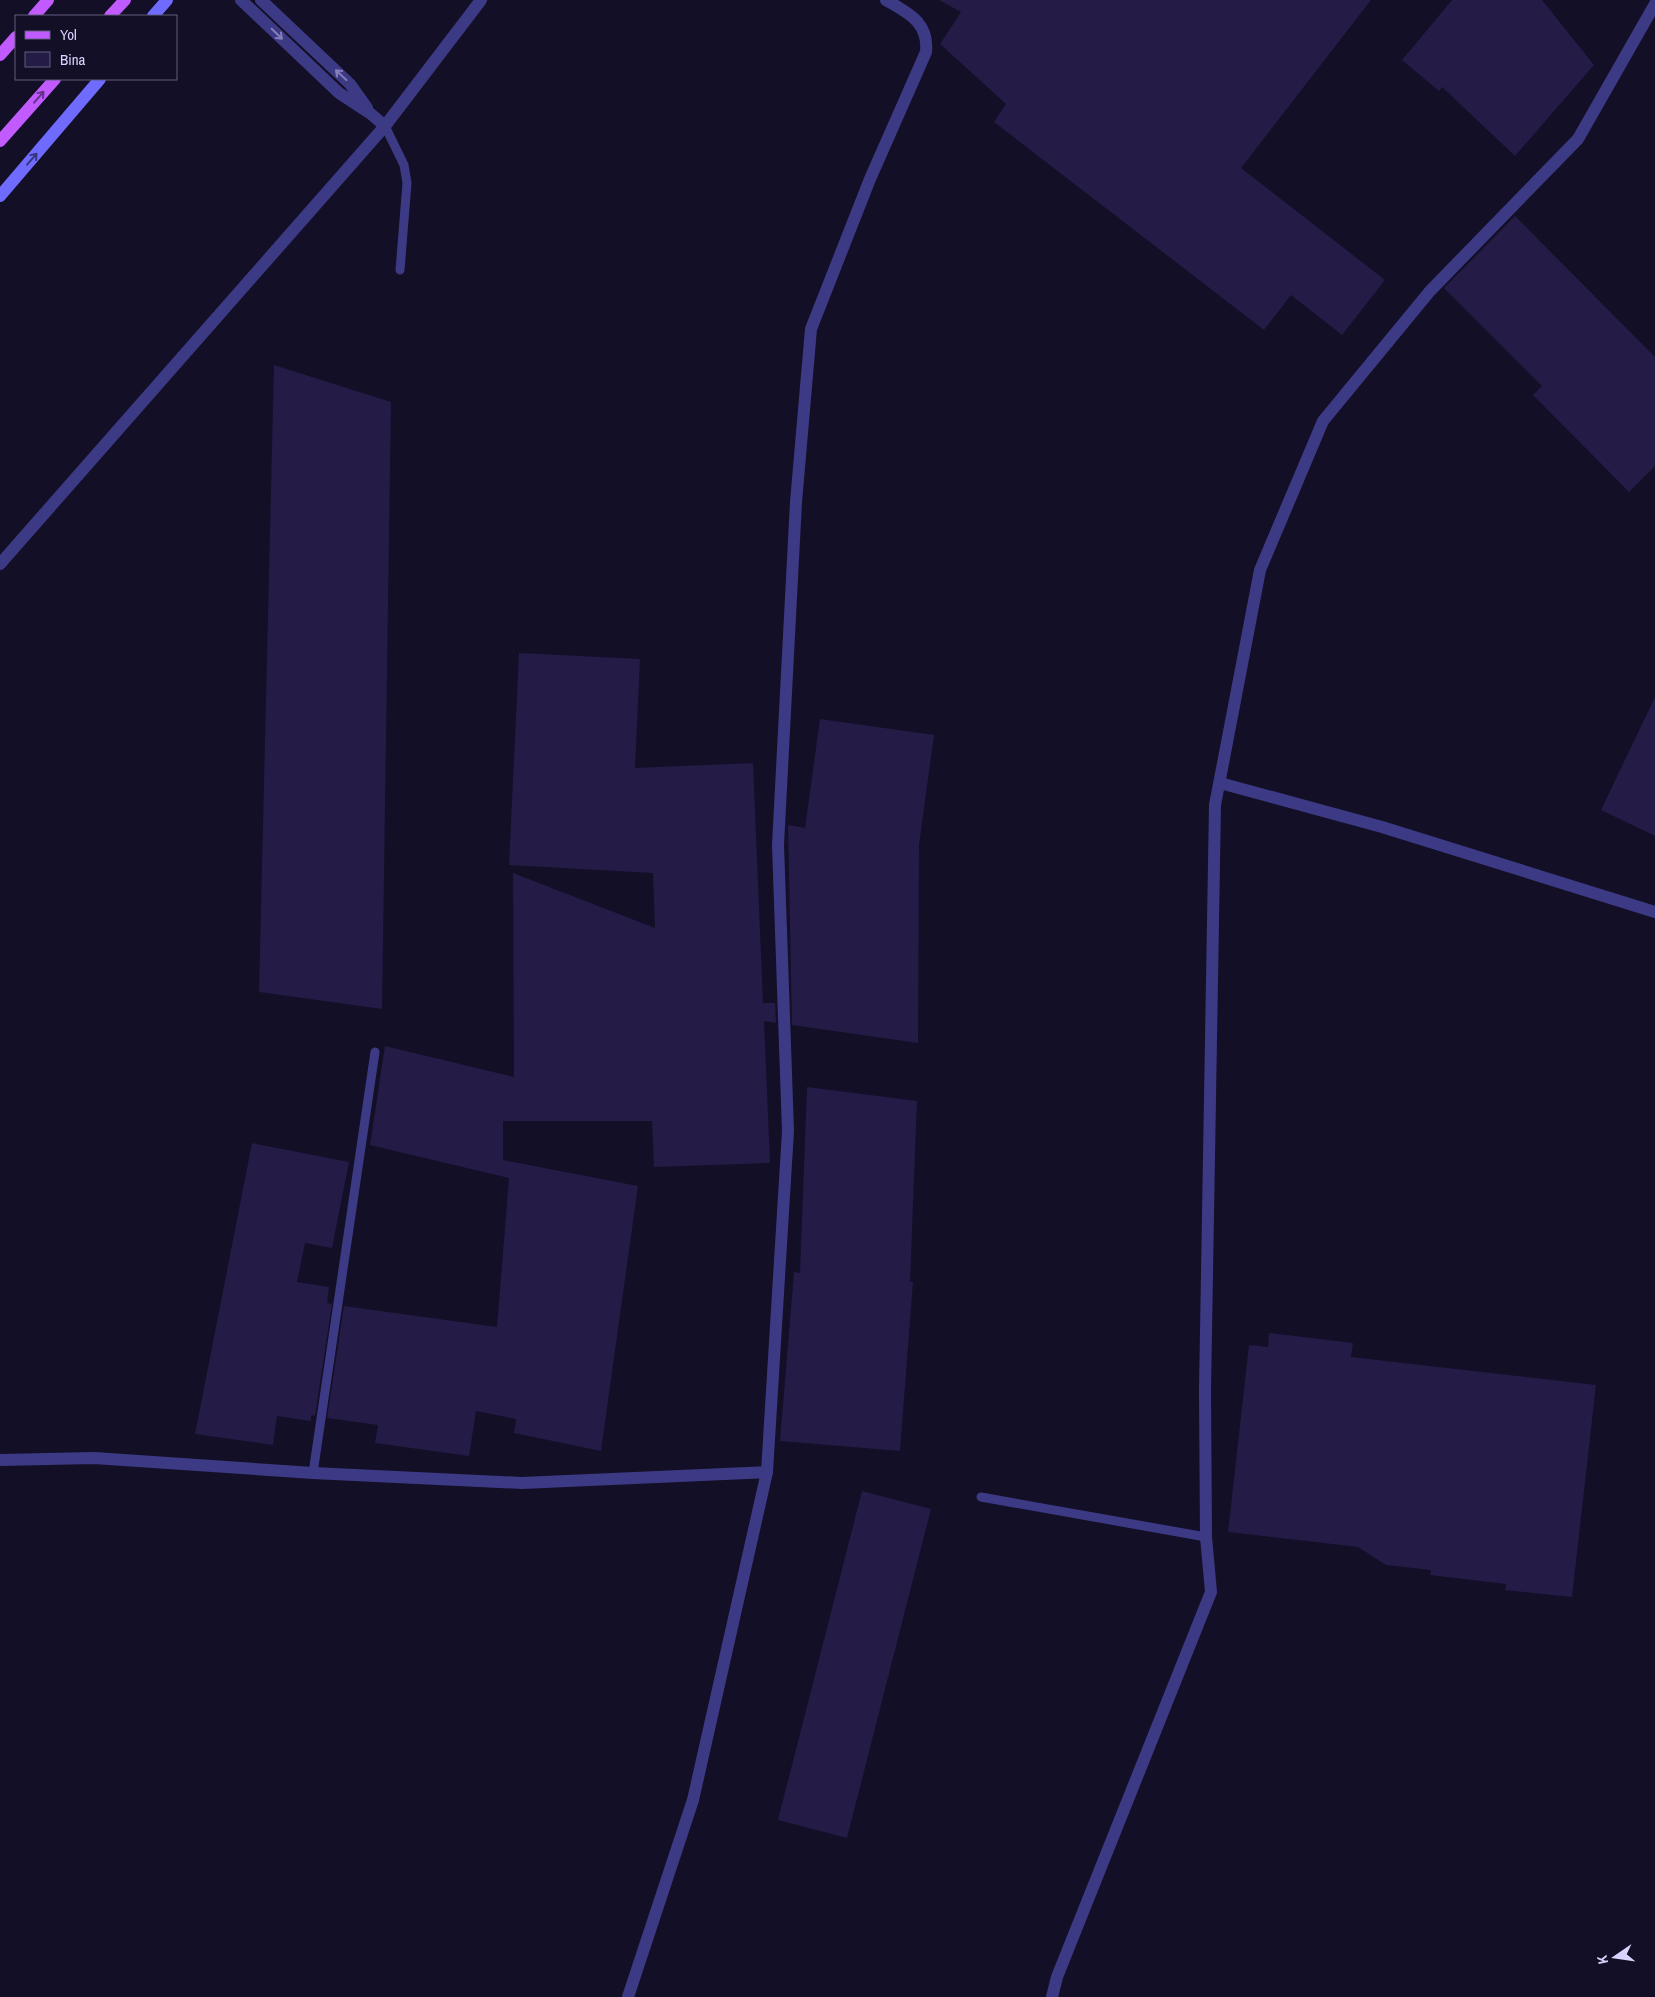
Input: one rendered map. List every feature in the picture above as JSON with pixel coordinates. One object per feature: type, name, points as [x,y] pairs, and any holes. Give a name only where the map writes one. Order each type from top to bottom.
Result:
[{"type":"main road","points":[[35,15],[48,0]]},
{"type":"main road","points":[[111,15],[125,0]]},
{"type":"main road","points":[[0,56],[15,38]]},
{"type":"main road","points":[[0,141],[54,80]]},
{"type":"street","points":[[154,15],[167,0]]},
{"type":"street","points":[[241,0],[339,93],[371,114],[385,126]]},
{"type":"street","points":[[262,0],[350,84],[371,114]]},
{"type":"street","points":[[0,564],[385,126],[481,0]]},
{"type":"street","points":[[628,1997],[694,1800],[767,1472],[788,1131],[778,846],[796,502],[811,329],[870,179],[926,52],[926,37],[918,21],[912,15],[886,0]]},
{"type":"street","points":[[1052,1997],[1057,1977],[1211,1592],[1206,1537],[1205,1390],[1216,805],[1260,570],[1323,421],[1430,291],[1578,139],[1655,4]]},
{"type":"street","points":[[0,196],[99,80]]},
{"type":"street","points":[[1220,783],[1382,827],[1655,912]]},
{"type":"street","points":[[0,1460],[94,1458],[313,1473],[522,1483],[767,1472]]},
{"type":"lane","points":[[385,126],[404,165],[407,183],[400,270]]},
{"type":"lane","points":[[313,1473],[375,1052]]},
{"type":"lane","points":[[981,1497],[1206,1537]]},
{"type":"building","points":[[939,0],[1371,0],[1241,168],[1385,280],[1342,335],[1291,295],[1264,330],[994,122],[1006,104],[940,44],[961,12]]},
{"type":"building","points":[[1452,0],[1542,0],[1594,65],[1515,156],[1442,87],[1439,91],[1402,60]]},
{"type":"building","points":[[1515,216],[1655,357],[1655,466],[1629,492],[1533,395],[1542,386],[1444,288]]},
{"type":"building","points":[[274,365],[391,402],[382,1009],[259,992]]},
{"type":"building","points":[[519,653],[640,659],[635,768],[753,763],[763,1003],[775,1003],[776,1023],[764,1021],[770,1163],[654,1167],[652,1121],[503,1121],[503,1160],[638,1186],[601,1451],[514,1433],[516,1419],[476,1411],[469,1456],[375,1443],[378,1425],[327,1418],[344,1306],[497,1327],[509,1178],[370,1145],[385,1046],[514,1077],[513,873],[655,928],[653,873],[509,865]]},
{"type":"building","points":[[1655,697],[1655,836],[1601,810]]},
{"type":"building","points":[[820,719],[934,735],[919,845],[918,1043],[792,1025],[788,825],[805,828]]},
{"type":"building","points":[[807,1087],[917,1101],[910,1282],[913,1282],[900,1451],[780,1441],[794,1272],[800,1273]]},
{"type":"building","points":[[252,1143],[349,1162],[332,1248],[305,1243],[297,1282],[329,1287],[327,1303],[332,1304],[315,1416],[311,1415],[311,1421],[277,1416],[273,1445],[195,1434]]},
{"type":"building","points":[[1269,1333],[1353,1343],[1351,1357],[1596,1385],[1572,1597],[1505,1590],[1506,1584],[1430,1575],[1431,1570],[1386,1565],[1358,1547],[1228,1532],[1249,1345],[1268,1347]]},
{"type":"building","points":[[862,1491],[931,1509],[847,1838],[778,1820]]}]
